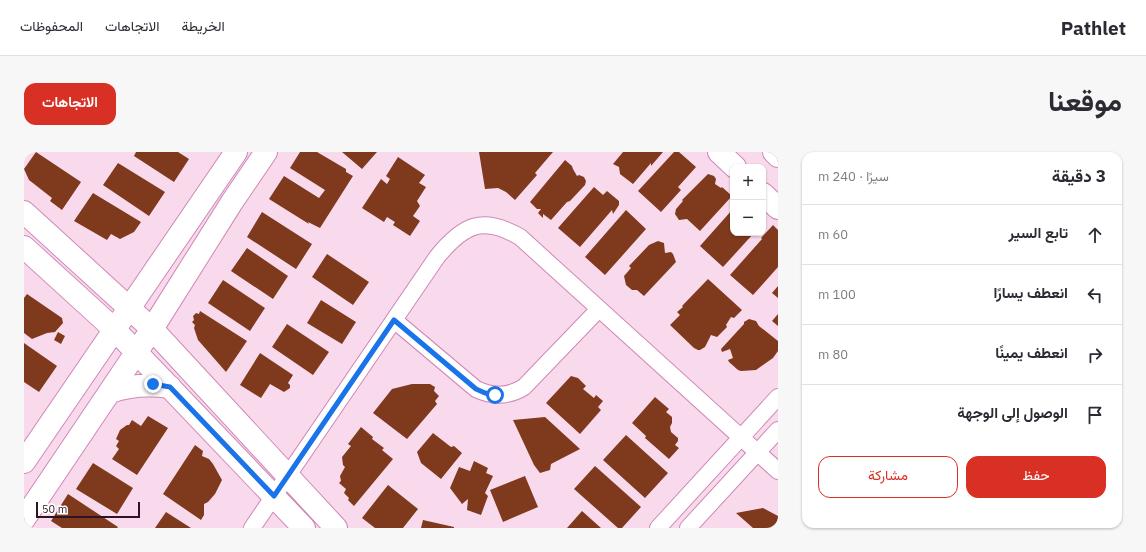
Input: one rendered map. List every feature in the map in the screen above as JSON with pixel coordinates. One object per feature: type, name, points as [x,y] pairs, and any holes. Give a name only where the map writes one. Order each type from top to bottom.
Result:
[{"type":"street","points":[[24,462],[236,152]]},
{"type":"street","points":[[24,519],[137,352],[232,202],[266,152]]},
{"type":"street","points":[[719,152],[732,164]]},
{"type":"street","points":[[774,152],[778,156]]},
{"type":"street","points":[[766,197],[778,208]]},
{"type":"street","points":[[24,212],[152,329],[336,528]]},
{"type":"street","points":[[252,528],[447,244],[459,233],[476,226],[490,224],[506,229],[520,237],[778,471]]},
{"type":"street","points":[[24,247],[137,352],[304,528]]},
{"type":"street","points":[[394,320],[476,389],[485,393],[505,395],[524,387],[598,309]]},
{"type":"street","points":[[110,392],[124,387],[139,385],[153,384],[170,387]]},
{"type":"street","points":[[658,528],[778,397]]},
{"type":"street","points":[[688,528],[778,430]]},
{"type":"building","points":[[36,152],[81,182],[62,210],[50,201],[52,198],[29,180],[24,169]]},
{"type":"building","points":[[136,152],[178,152],[189,159],[174,182],[134,156]]},
{"type":"building","points":[[300,152],[317,152],[346,169],[346,172],[353,176],[320,228],[308,222],[309,224],[269,199],[284,176],[319,198],[325,190],[290,168]]},
{"type":"building","points":[[342,152],[377,152],[362,169]]},
{"type":"building","points":[[479,152],[553,152],[535,173],[537,175],[515,200],[506,192],[498,188],[485,189]]},
{"type":"building","points":[[623,152],[663,152],[651,166],[651,163],[633,184],[620,174],[619,167],[613,164]]},
{"type":"building","points":[[674,152],[679,152],[696,167],[678,187],[681,190],[661,212],[638,191]]},
{"type":"building","points":[[398,157],[425,175],[419,183],[426,187],[417,201],[420,206],[413,216],[420,221],[410,236],[393,225],[395,222],[387,217],[384,222],[362,208],[381,179],[387,184],[390,179],[386,176]]},
{"type":"building","points":[[565,160],[572,166],[577,176],[579,175],[584,177],[586,181],[585,185],[551,220],[543,214],[543,218],[538,213],[541,209],[537,209],[530,202]]},
{"type":"building","points":[[118,163],[165,192],[149,216],[103,185]]},
{"type":"building","points":[[708,174],[714,176],[716,179],[715,184],[721,188],[722,187],[730,194],[730,198],[700,231],[687,219],[679,220],[675,214],[676,209],[683,201],[682,200]]},
{"type":"building","points":[[594,187],[603,195],[607,191],[619,201],[619,205],[613,214],[612,210],[580,247],[558,228]]},
{"type":"building","points":[[93,193],[141,222],[134,232],[120,239],[111,234],[107,240],[74,221]]},
{"type":"building","points":[[626,210],[646,229],[605,275],[585,257]]},
{"type":"building","points":[[262,212],[312,244],[296,269],[247,237]]},
{"type":"building","points":[[730,212],[730,236],[751,236],[723,267],[700,246]]},
{"type":"building","points":[[773,225],[778,230],[778,267],[753,295],[730,275],[762,239],[761,238],[763,236],[766,236],[766,233]]},
{"type":"building","points":[[658,241],[664,243],[665,253],[671,252],[676,262],[644,296],[637,290],[632,290],[626,285],[624,276],[631,268],[629,266],[649,245]]},
{"type":"building","points":[[247,248],[288,276],[273,299],[231,271]]},
{"type":"building","points":[[327,254],[369,282],[353,305],[312,277]]},
{"type":"building","points":[[708,279],[742,310],[734,318],[731,317],[726,325],[727,327],[717,337],[711,335],[705,347],[698,350],[670,325],[680,315],[677,312]]},
{"type":"building","points":[[223,280],[265,308],[250,331],[208,303]]},
{"type":"building","points":[[778,286],[778,298],[772,293]]},
{"type":"building","points":[[27,294],[62,318],[63,323],[55,332],[47,333],[32,339],[24,333],[24,298]]},
{"type":"building","points":[[321,300],[356,322],[342,344],[307,323]]},
{"type":"building","points":[[200,311],[247,341],[226,372],[198,340],[194,328],[195,325],[192,322],[194,320],[193,316],[196,313],[199,314]]},
{"type":"building","points":[[778,314],[778,326],[772,321]]},
{"type":"building","points":[[749,319],[756,321],[759,326],[778,341],[778,351],[773,358],[756,370],[741,371],[728,360],[733,358],[730,349],[722,352],[721,349],[744,324],[744,322]]},
{"type":"building","points":[[287,324],[329,352],[313,375],[272,347]]},
{"type":"building","points":[[58,332],[65,336],[61,344],[54,340]]},
{"type":"building","points":[[24,343],[57,366],[39,392],[24,382]]},
{"type":"building","points":[[260,353],[293,375],[288,383],[290,388],[284,392],[270,384],[261,398],[240,385]]},
{"type":"building","points":[[571,376],[578,378],[586,386],[583,389],[594,398],[596,395],[603,401],[598,407],[601,410],[580,434],[546,403]]},
{"type":"building","points":[[412,384],[430,384],[435,387],[434,391],[439,396],[435,401],[437,404],[407,439],[373,413],[392,389]]},
{"type":"building","points":[[655,397],[669,409],[666,412],[672,417],[670,427],[671,432],[678,438],[675,445],[679,448],[669,459],[645,438],[646,436],[632,423]]},
{"type":"building","points":[[148,416],[168,428],[137,475],[112,459],[119,449],[116,446],[119,441],[116,439],[120,430],[129,425],[132,420],[141,426]]},
{"type":"building","points":[[545,417],[580,449],[551,464],[550,470],[540,473],[534,465],[513,420]]},
{"type":"building","points":[[361,427],[373,437],[372,439],[384,448],[382,450],[393,459],[354,506],[344,493],[346,489],[339,483],[341,481],[340,476],[345,467],[343,465],[342,457],[351,446],[348,444]]},
{"type":"building","points":[[433,433],[451,447],[454,446],[462,453],[441,479],[421,463],[417,452]]},
{"type":"building","points":[[626,435],[668,473],[645,498],[603,460]]},
{"type":"building","points":[[195,445],[203,451],[202,456],[209,459],[222,480],[215,494],[208,502],[204,504],[204,515],[201,520],[163,494]]},
{"type":"building","points":[[474,461],[488,468],[486,473],[493,476],[485,493],[488,496],[481,515],[467,510],[468,499],[462,504],[450,488],[459,467],[470,471]]},
{"type":"building","points":[[93,463],[133,488],[117,514],[76,489]]},
{"type":"building","points":[[595,466],[641,507],[622,528],[618,528],[574,489]]},
{"type":"building","points":[[525,476],[538,507],[503,522],[490,490]]},
{"type":"building","points":[[388,485],[418,509],[403,528],[375,528],[362,518]]},
{"type":"building","points":[[68,494],[118,527],[62,528],[51,521]]},
{"type":"building","points":[[763,508],[778,516],[778,528],[753,528],[736,513]]},
{"type":"building","points":[[582,511],[601,528],[567,528]]},
{"type":"building","points":[[166,512],[191,528],[155,528]]},
{"type":"building","points":[[423,520],[454,527],[454,528],[421,528]]},
{"type":"route","points":[[153,384],[170,387],[274,496],[394,320],[476,389],[495,395]]}]
